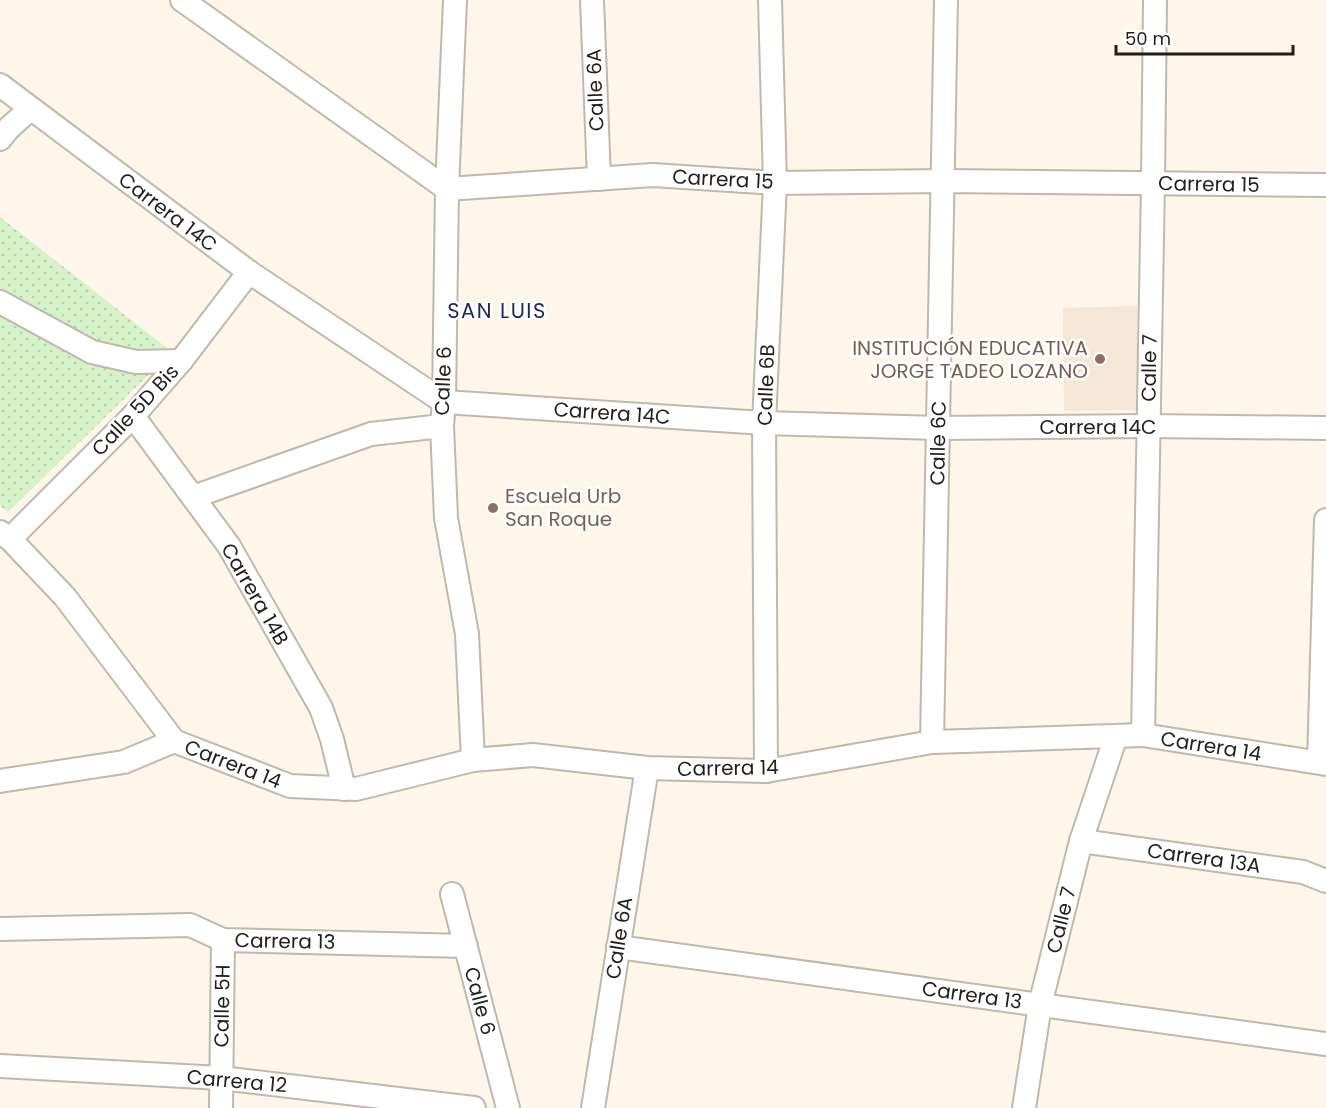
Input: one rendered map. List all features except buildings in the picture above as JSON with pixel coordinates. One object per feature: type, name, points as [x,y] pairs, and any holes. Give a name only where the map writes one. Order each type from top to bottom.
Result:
[{"type":"street","points":[[182,0],[447,189]]},
{"type":"street","name":"Calle 6","points":[[455,0],[447,189],[442,426],[446,518],[467,634],[474,760]]},
{"type":"street","name":"Calle 6A","points":[[592,0],[599,179]]},
{"type":"street","name":"Calle 6B","points":[[766,771],[764,423],[775,183],[770,0]]},
{"type":"street","name":"Calle 6C","points":[[932,742],[946,0]]},
{"type":"street","name":"Calle 7","points":[[1143,735],[1155,0]]},
{"type":"street","name":"Carrera 14C","points":[[0,85],[249,272],[444,402],[764,423],[939,428],[1148,426],[1326,428]]},
{"type":"street","points":[[0,139],[30,109]]},
{"type":"street","name":"Carrera 15","points":[[447,189],[653,175],[775,183],[943,181],[1326,185]]},
{"type":"street","name":"Calle 5D Bis","points":[[5,535],[134,416],[181,361],[249,272]]},
{"type":"street","points":[[0,302],[92,352],[136,362],[181,361]]},
{"type":"street","name":"Carrera 14B","points":[[134,416],[229,546],[321,708],[332,739],[344,789]]},
{"type":"street","points":[[193,497],[371,434],[442,426]]},
{"type":"street","points":[[1323,763],[1326,520]]},
{"type":"street","name":"Carrera 14","points":[[5,535],[65,597],[174,741],[290,786],[356,789],[474,760],[533,755],[647,768],[766,771],[932,742],[1143,735],[1323,763]]},
{"type":"street","name":"Calle 7","points":[[1024,1108],[1040,1005],[1080,841],[1116,736]]},
{"type":"street","name":"Carrera 14","points":[[0,781],[124,762],[174,741]]},
{"type":"street","name":"Calle 6A","points":[[593,1108],[647,768]]},
{"type":"street","name":"Carrera 13A","points":[[1080,841],[1303,872],[1326,881]]},
{"type":"street","name":"Calle 6","points":[[452,894],[508,1108]]},
{"type":"street","name":"Carrera 13","points":[[0,929],[190,925],[223,940],[466,946]]},
{"type":"street","name":"Calle 5H","points":[[221,1108],[223,940]]},
{"type":"street","name":"Carrera 13","points":[[618,947],[1326,1044]]},
{"type":"street","name":"Carrera 12","points":[[0,1066],[221,1078],[474,1108]]},
{"type":"shaded area","name":"INSTITUCIÓN EDUCATIVA JORGE TADEO LOZANO","points":[[1137,306],[1137,410],[1064,411],[1063,308]]},
{"type":"green space","points":[[0,217],[172,352],[8,512],[0,506]]},
{"type":"place","name":"INSTITUCIÓN EDUCATIVA JORGE TADEO LOZANO","points":[[1100,359]]},
{"type":"place","name":"Escuela Urb San Roque","points":[[493,508]]},
{"type":"district","name":"SAN LUIS","points":[[497,310]]}]
